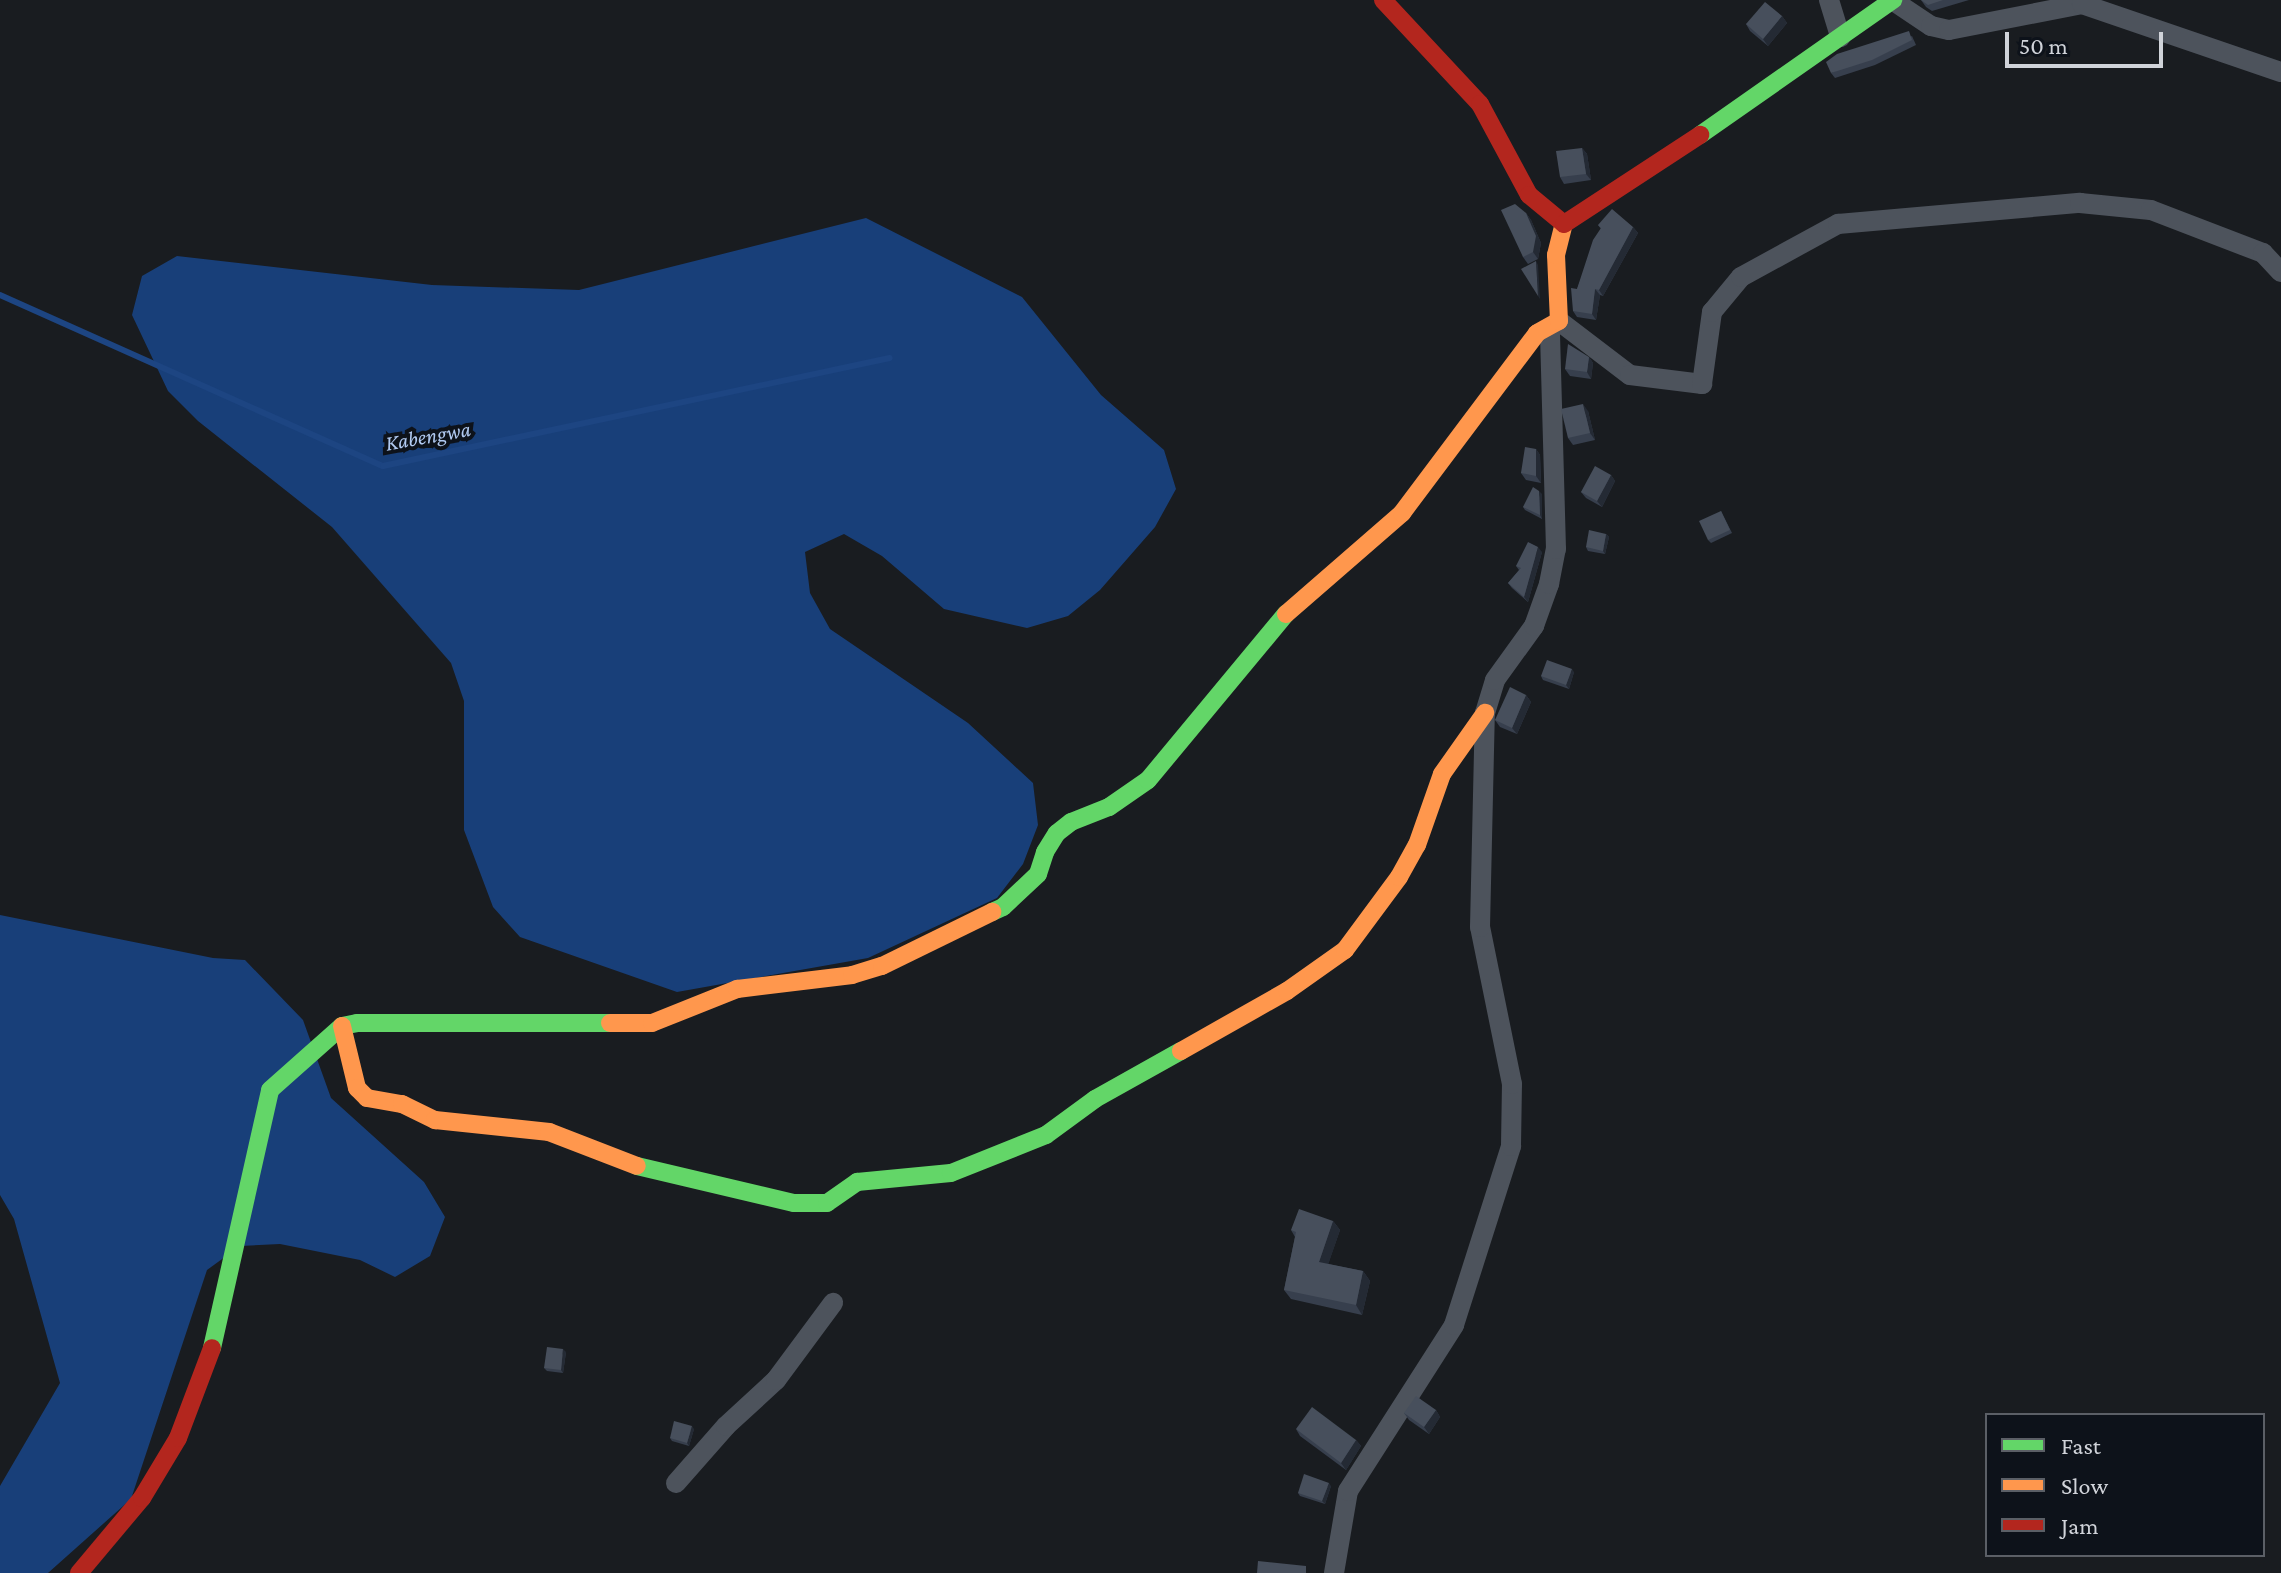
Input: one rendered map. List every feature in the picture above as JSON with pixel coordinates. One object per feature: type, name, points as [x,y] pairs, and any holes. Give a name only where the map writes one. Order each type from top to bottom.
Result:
[{"type":"street","points":[[1383,0],[1480,104],[1529,195],[1564,224]]},
{"type":"street","points":[[1829,0],[1840,37]]},
{"type":"street","points":[[1334,1573],[1348,1491],[1454,1325],[1511,1146],[1512,1084],[1480,927],[1485,713],[1495,680],[1534,626],[1549,584],[1556,549],[1556,255],[1564,224],[1640,177],[1893,0],[1931,26],[1949,30],[2082,4],[2281,72]]},
{"type":"street","points":[[1555,325],[1630,375],[1702,384],[1712,312],[1741,277],[1838,224],[2080,203],[2151,210],[2263,253],[2281,272]]},
{"type":"street","points":[[79,1573],[142,1498],[178,1438],[217,1333],[270,1090],[342,1026],[357,1023],[652,1023],[737,989],[852,975],[882,966],[1003,907],[1038,874],[1045,852],[1057,833],[1071,822],[1109,807],[1148,780],[1284,616],[1402,513],[1537,333],[1555,325]]},
{"type":"street","points":[[342,1026],[357,1088],[367,1098],[402,1104],[435,1120],[549,1132],[623,1163],[794,1203],[827,1203],[857,1182],[951,1173],[1046,1135],[1095,1099],[1287,991],[1345,950],[1399,877],[1417,845],[1442,774],[1485,713]]},
{"type":"street","points":[[676,1483],[726,1426],[776,1380],[833,1303]]},
{"type":"shaded area","points":[[866,218],[1022,297],[1101,395],[1164,450],[1176,489],[1155,527],[1100,590],[1068,616],[1027,628],[944,609],[882,556],[844,534],[805,552],[810,593],[830,629],[968,723],[1033,783],[1038,825],[1023,864],[997,898],[868,958],[677,992],[520,937],[493,907],[464,830],[464,701],[451,663],[332,527],[198,421],[168,391],[132,315],[142,276],[177,256],[432,285],[579,290]]},
{"type":"shaded area","points":[[0,915],[213,958],[245,960],[303,1020],[331,1098],[424,1182],[445,1217],[430,1256],[395,1277],[360,1260],[280,1244],[240,1246],[207,1270],[131,1499],[48,1573],[0,1573],[0,1486],[60,1383],[14,1219],[0,1195]]},
{"type":"building","points":[[1921,0],[1943,0],[1928,5]]},
{"type":"building","points":[[1765,2],[1782,16],[1763,39],[1746,24]]},
{"type":"building","points":[[1909,31],[1912,40],[1872,60],[1831,73],[1826,62],[1837,54]]},
{"type":"building","points":[[1582,148],[1586,174],[1560,177],[1556,151]]},
{"type":"building","points":[[1515,204],[1526,213],[1536,236],[1533,252],[1523,257],[1501,210]]},
{"type":"building","points":[[1612,209],[1633,227],[1599,290],[1595,289],[1592,314],[1573,311],[1571,288],[1577,289],[1593,240],[1601,228],[1598,225]]},
{"type":"building","points":[[1536,261],[1538,296],[1521,269]]},
{"type":"building","points":[[1568,344],[1589,357],[1587,372],[1565,369]]},
{"type":"building","points":[[1583,404],[1590,433],[1568,438],[1561,409]]},
{"type":"building","points":[[1525,447],[1536,449],[1536,476],[1521,473]]},
{"type":"building","points":[[1595,466],[1611,475],[1597,501],[1581,492]]},
{"type":"building","points":[[1533,487],[1539,491],[1540,515],[1523,507]]},
{"type":"building","points":[[1721,511],[1730,530],[1708,540],[1699,521]]},
{"type":"building","points":[[1589,530],[1606,534],[1603,551],[1586,547]]},
{"type":"building","points":[[1528,542],[1538,547],[1524,597],[1508,583],[1521,568],[1516,566]]},
{"type":"building","points":[[1547,660],[1572,669],[1566,685],[1541,676]]},
{"type":"building","points":[[1510,687],[1526,695],[1512,728],[1495,720]]},
{"type":"building","points":[[1299,1209],[1333,1221],[1319,1262],[1363,1271],[1356,1305],[1284,1290],[1296,1232],[1291,1230]]},
{"type":"building","points":[[547,1347],[563,1349],[561,1370],[544,1368]]},
{"type":"building","points":[[1416,1396],[1436,1410],[1424,1427],[1404,1413]]},
{"type":"building","points":[[1312,1407],[1356,1440],[1341,1463],[1296,1429]]},
{"type":"building","points":[[674,1421],[692,1426],[687,1443],[670,1438]]},
{"type":"building","points":[[1304,1474],[1329,1483],[1322,1501],[1298,1493]]},
{"type":"building","points":[[1258,1561],[1306,1566],[1306,1573],[1257,1573]]},
{"type":"waterway","name":"Kabengwa","points":[[0,295],[383,466],[890,358]]},
{"type":"traffic: fast","points":[[1700,135],[1893,0]]},
{"type":"traffic: fast","points":[[992,912],[1003,907],[1038,874],[1045,852],[1057,833],[1071,822],[1109,807],[1148,780],[1286,614]]},
{"type":"traffic: fast","points":[[212,1348],[270,1090],[342,1026],[357,1023],[610,1023]]},
{"type":"traffic: fast","points":[[637,1166],[794,1203],[827,1203],[857,1182],[951,1173],[1046,1135],[1095,1099],[1181,1051]]},
{"type":"traffic: slow","points":[[1286,614],[1402,513],[1537,333],[1559,321],[1556,255],[1564,224]]},
{"type":"traffic: slow","points":[[1181,1051],[1287,991],[1345,950],[1399,877],[1417,845],[1442,774],[1485,713]]},
{"type":"traffic: slow","points":[[610,1023],[652,1023],[737,989],[852,975],[882,966],[992,912]]},
{"type":"traffic: slow","points":[[342,1026],[357,1088],[367,1098],[402,1104],[435,1120],[549,1132],[637,1166]]},
{"type":"traffic: jam","points":[[1383,0],[1480,104],[1529,195],[1564,224],[1700,135]]},
{"type":"traffic: jam","points":[[79,1573],[142,1498],[178,1438],[212,1348]]}]
